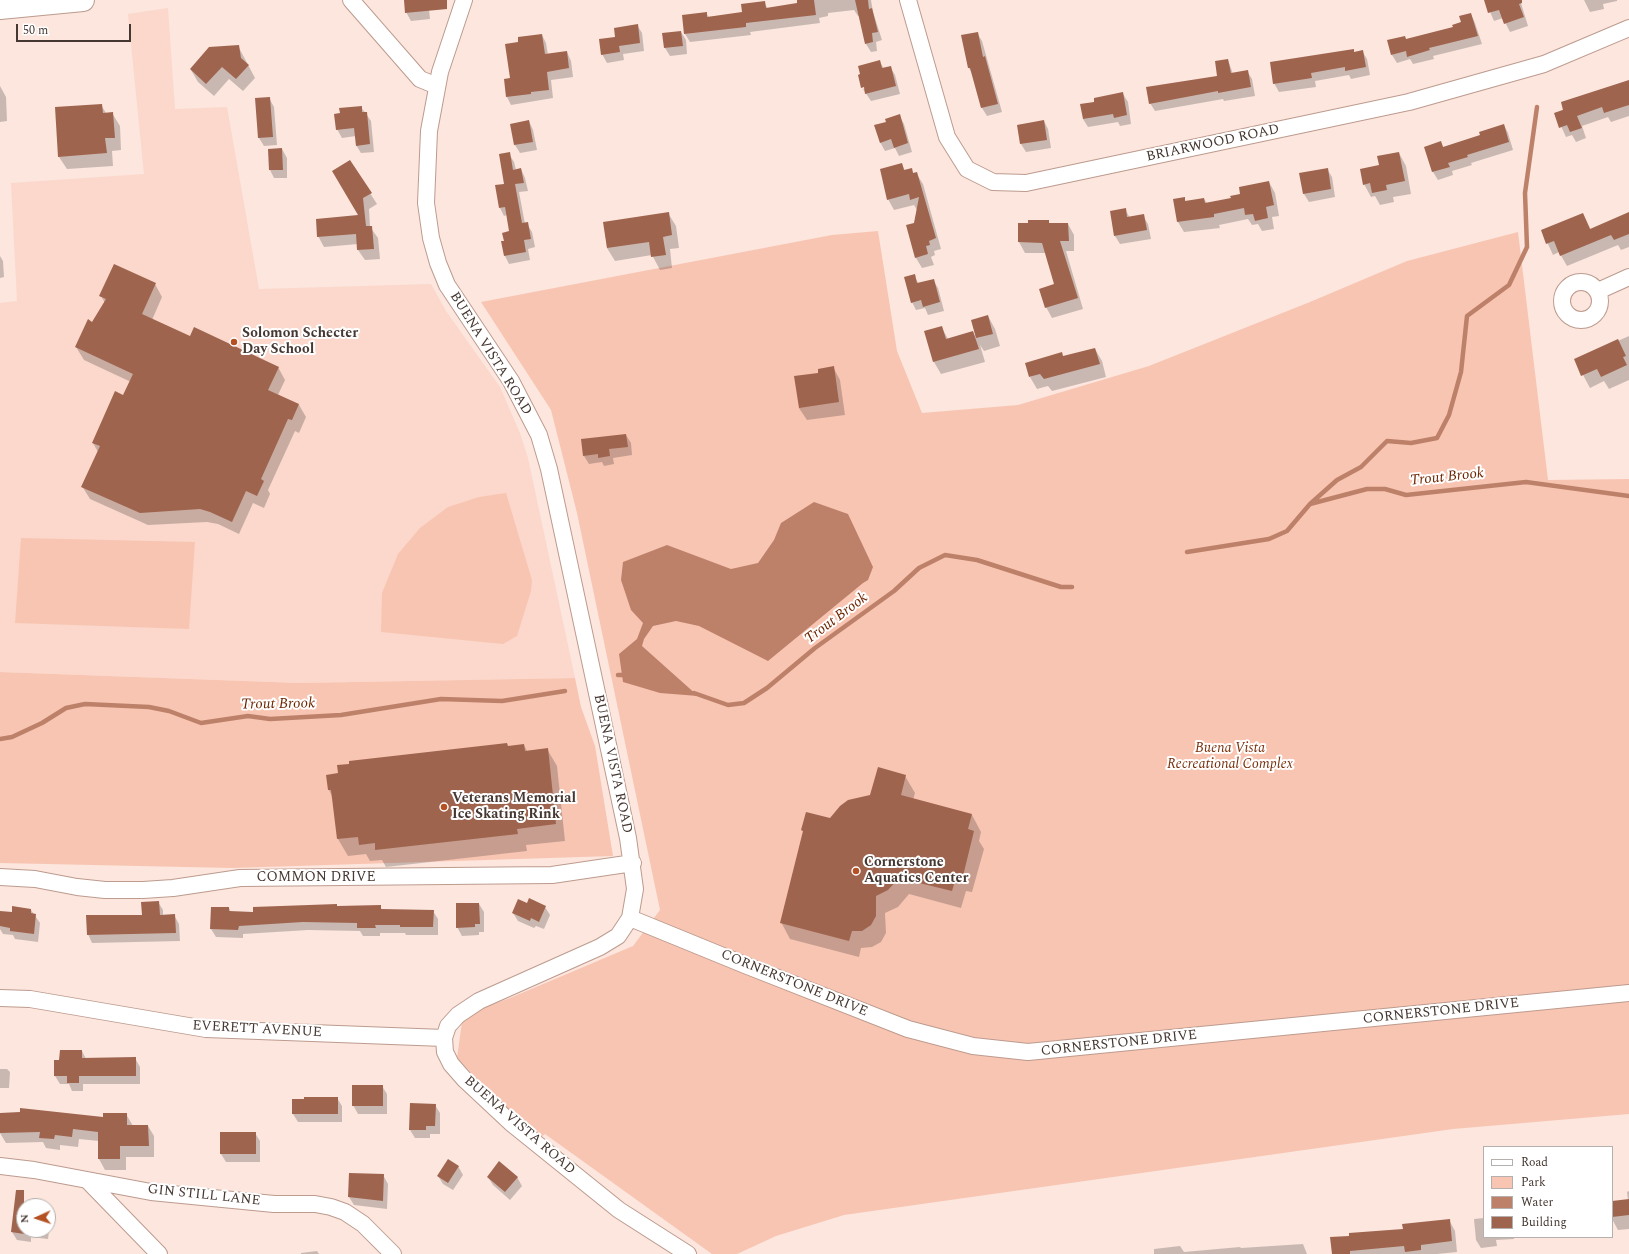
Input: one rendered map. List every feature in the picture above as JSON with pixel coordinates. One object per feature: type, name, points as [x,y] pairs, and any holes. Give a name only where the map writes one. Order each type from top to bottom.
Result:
[{"type":"main road","points":[[0,8],[83,0]]},
{"type":"street","points":[[351,0],[420,78],[437,86]]},
{"type":"street","name":"BUENA VISTA ROAD","points":[[464,0],[452,33],[437,86],[430,131],[426,180],[426,203],[431,238],[447,285],[511,382],[539,435],[549,469],[633,863],[636,888],[630,918],[618,936],[600,946],[479,1001],[458,1015],[448,1026],[444,1038],[445,1052],[451,1064],[465,1080],[510,1123],[619,1210],[688,1254]]},
{"type":"street","name":"BRIARWOOD ROAD","points":[[908,0],[947,137],[967,169],[993,182],[1026,183],[1409,102],[1544,64],[1629,28]]},
{"type":"street","points":[[1598,291],[1629,278]]},
{"type":"street","name":"COMMON DRIVE","points":[[0,877],[35,879],[77,887],[105,890],[143,890],[173,888],[240,878],[552,875],[633,863]]},
{"type":"street","name":"CORNERSTONE DRIVE","points":[[630,918],[908,1029],[973,1046],[1028,1052],[1629,993]]},
{"type":"street","name":"EVERETT AVENUE","points":[[0,998],[30,999],[206,1029],[444,1038]]},
{"type":"street","name":"GIN STILL LANE","points":[[0,1166],[151,1192],[274,1204],[315,1204],[331,1207],[345,1212],[363,1224],[393,1254]]},
{"type":"street","points":[[88,1181],[159,1254]]},
{"type":"shaded area","name":"Solomon Schecter Day School","points":[[168,8],[175,109],[227,107],[259,289],[431,284],[446,311],[500,387],[520,433],[528,458],[575,678],[299,683],[0,672],[0,303],[17,301],[11,183],[144,174],[128,14]]},
{"type":"green space","name":"Buena Vista Recreational Complex","points":[[878,231],[897,351],[922,413],[1018,405],[1149,366],[1310,302],[1407,261],[1518,232],[1548,480],[1629,479],[1629,1114],[1453,1129],[844,1215],[776,1236],[737,1254],[712,1254],[545,1134],[536,1141],[457,1058],[463,1015],[510,998],[633,946],[660,910],[577,513],[551,410],[481,302],[832,235]]},
{"type":"green space","points":[[506,493],[532,580],[531,591],[517,636],[503,644],[381,632],[382,593],[398,554],[420,528],[448,507],[479,497]]},
{"type":"green space","points":[[21,538],[195,542],[189,629],[15,623]]},
{"type":"green space","points":[[0,672],[299,683],[575,678],[581,707],[595,746],[613,856],[232,868],[0,863]]},
{"type":"water","points":[[814,502],[848,514],[873,567],[868,580],[768,661],[699,626],[676,621],[653,626],[644,639],[642,646],[698,696],[660,693],[623,682],[619,654],[637,639],[643,623],[631,610],[621,580],[623,562],[667,545],[731,569],[758,563],[774,540],[781,523]]},
{"type":"building","points":[[404,0],[447,0],[447,9],[405,13]]},
{"type":"building","points":[[797,0],[814,0],[816,15],[746,23],[746,27],[684,34],[682,15],[707,12],[707,17],[742,12],[741,4],[765,1],[766,8],[797,3]]},
{"type":"building","points":[[855,0],[868,0],[869,9],[872,8],[878,32],[872,33],[873,42],[865,44]]},
{"type":"building","points":[[1484,0],[1522,0],[1522,3],[1519,4],[1524,17],[1504,24],[1499,10],[1488,13]]},
{"type":"building","points":[[1471,13],[1478,36],[1429,48],[1430,50],[1407,57],[1406,51],[1391,55],[1387,40],[1405,36],[1406,39],[1453,27],[1452,25],[1461,22],[1459,16]]},
{"type":"building","points":[[638,24],[640,43],[619,46],[620,52],[601,55],[599,39],[615,37],[614,28]]},
{"type":"building","points":[[681,31],[683,46],[664,48],[662,33]]},
{"type":"building","points":[[978,32],[983,57],[985,56],[998,104],[981,108],[970,68],[968,68],[961,35]]},
{"type":"building","points":[[542,34],[545,54],[567,51],[569,68],[547,72],[549,90],[506,97],[504,79],[510,78],[505,44],[518,42],[518,37]]},
{"type":"building","points":[[239,45],[241,58],[249,65],[236,79],[222,67],[206,84],[190,69],[209,47]]},
{"type":"building","points":[[1354,49],[1354,52],[1363,50],[1366,67],[1345,71],[1345,67],[1311,73],[1312,78],[1273,84],[1270,62]]},
{"type":"building","points":[[1228,59],[1231,73],[1248,70],[1251,87],[1218,93],[1218,91],[1149,104],[1146,87],[1217,76],[1215,61]]},
{"type":"building","points":[[880,60],[882,68],[891,66],[896,86],[865,94],[864,87],[861,88],[858,75],[860,74],[858,66]]},
{"type":"building","points":[[1629,80],[1629,105],[1604,113],[1602,107],[1577,116],[1582,128],[1570,132],[1567,125],[1559,128],[1554,113],[1563,110],[1561,102]]},
{"type":"building","points":[[1123,92],[1127,115],[1114,118],[1113,114],[1083,119],[1080,104],[1094,102],[1094,98]]},
{"type":"building","points":[[270,97],[273,137],[258,138],[255,98]]},
{"type":"building","points":[[102,104],[103,113],[113,112],[115,138],[105,138],[107,153],[58,157],[55,107]]},
{"type":"building","points":[[362,106],[362,112],[367,112],[370,144],[356,146],[354,128],[336,130],[334,114],[340,113],[339,108]]},
{"type":"building","points":[[900,114],[908,143],[894,148],[891,139],[880,143],[874,125],[886,122],[885,119]]},
{"type":"building","points":[[529,120],[533,142],[514,145],[510,124]]},
{"type":"building","points":[[1044,120],[1047,140],[1020,144],[1017,125]]},
{"type":"building","points":[[1504,124],[1509,142],[1467,155],[1468,157],[1448,163],[1450,167],[1432,172],[1424,147],[1441,141],[1443,147],[1480,135],[1479,132]]},
{"type":"building","points":[[282,148],[283,170],[269,170],[268,149]]},
{"type":"building","points":[[510,152],[513,170],[521,168],[524,183],[515,184],[522,223],[528,222],[531,239],[524,240],[526,252],[504,256],[501,241],[504,241],[502,233],[509,231],[505,207],[499,208],[495,185],[504,184],[499,154]]},
{"type":"building","points":[[1399,152],[1405,181],[1386,185],[1387,190],[1372,193],[1370,183],[1363,185],[1360,169],[1379,165],[1377,156]]},
{"type":"building","points":[[350,160],[372,193],[363,198],[366,226],[372,226],[374,249],[357,250],[356,234],[317,237],[316,219],[358,215],[332,171]]},
{"type":"building","points":[[902,163],[904,170],[912,168],[913,173],[917,172],[936,238],[929,241],[930,245],[926,246],[928,254],[915,258],[906,225],[914,223],[919,197],[910,200],[909,194],[887,200],[880,169]]},
{"type":"building","points":[[1328,168],[1331,189],[1303,194],[1299,173]]},
{"type":"building","points":[[1269,181],[1274,205],[1266,207],[1268,218],[1255,221],[1253,214],[1245,215],[1244,208],[1214,214],[1214,217],[1177,222],[1173,199],[1185,197],[1185,201],[1204,198],[1205,203],[1231,198],[1230,196],[1240,194],[1239,187]]},
{"type":"building","points":[[1126,208],[1127,217],[1144,214],[1147,230],[1114,236],[1110,211]]},
{"type":"building","points":[[669,212],[672,235],[663,237],[666,255],[651,257],[649,242],[607,248],[603,222]]},
{"type":"building","points":[[1629,212],[1629,234],[1614,240],[1611,235],[1560,256],[1554,241],[1546,244],[1541,230],[1583,213],[1590,229]]},
{"type":"building","points":[[1028,220],[1049,220],[1049,223],[1068,223],[1069,241],[1060,241],[1078,298],[1045,308],[1039,289],[1054,284],[1042,243],[1018,242],[1018,223],[1028,223]]},
{"type":"building","points":[[114,264],[156,283],[142,314],[190,336],[194,327],[279,367],[268,390],[299,404],[292,420],[288,419],[261,479],[264,481],[257,496],[246,491],[232,522],[200,509],[140,513],[81,487],[100,446],[92,443],[115,391],[123,395],[133,374],[75,347],[88,319],[92,322],[106,299],[99,296]]},
{"type":"building","points":[[915,274],[917,283],[934,279],[940,302],[923,307],[921,300],[911,303],[904,277]]},
{"type":"building","points":[[988,315],[993,334],[976,338],[971,320]]},
{"type":"building","points":[[942,326],[946,339],[973,331],[979,349],[933,362],[924,331]]},
{"type":"building","points":[[1618,339],[1626,356],[1623,357],[1627,365],[1601,377],[1597,369],[1581,376],[1574,359]]},
{"type":"building","points":[[1095,348],[1100,364],[1044,379],[1040,374],[1029,377],[1025,363],[1062,352],[1063,356]]},
{"type":"building","points":[[834,366],[839,402],[799,408],[794,376],[818,373],[818,369]]},
{"type":"building","points":[[626,434],[628,447],[609,449],[610,456],[598,458],[598,454],[583,456],[581,439]]},
{"type":"building","name":"Veterans Memorial Ice Skating Rink","points":[[507,743],[508,746],[524,744],[525,751],[548,748],[556,824],[517,829],[518,834],[375,850],[375,843],[359,845],[358,837],[337,839],[331,790],[328,790],[326,775],[338,773],[337,765],[349,764],[349,761]]},
{"type":"building","points":[[878,767],[906,775],[901,795],[972,814],[968,829],[974,831],[963,876],[957,874],[952,891],[899,878],[888,890],[876,896],[876,916],[871,925],[862,931],[852,931],[849,941],[780,923],[803,831],[801,830],[806,812],[830,818],[840,806],[848,800],[870,795]]},
{"type":"building","points":[[529,898],[546,906],[539,922],[531,918],[530,921],[512,913],[518,899],[527,903]]},
{"type":"building","points":[[159,901],[160,915],[175,914],[176,933],[87,935],[86,915],[142,915],[141,902]]},
{"type":"building","points":[[456,903],[479,903],[480,924],[475,924],[475,927],[456,928]]},
{"type":"building","points":[[337,904],[337,906],[381,905],[381,909],[434,910],[433,927],[375,925],[376,928],[357,928],[357,923],[303,922],[239,926],[238,930],[210,929],[211,907],[229,907],[229,911],[253,912],[253,907]]},
{"type":"building","points":[[12,906],[31,909],[31,913],[36,914],[34,934],[10,931],[10,928],[0,926],[0,911],[12,912]]},
{"type":"building","points":[[60,1050],[82,1050],[82,1058],[136,1057],[136,1076],[79,1076],[79,1083],[67,1083],[67,1076],[54,1076],[54,1060],[59,1060]]},
{"type":"building","points":[[352,1085],[383,1085],[383,1106],[352,1106]]},
{"type":"building","points":[[304,1097],[338,1097],[338,1114],[292,1114],[292,1099],[304,1099]]},
{"type":"building","points":[[410,1103],[436,1104],[435,1126],[426,1126],[426,1130],[409,1130]]},
{"type":"building","points":[[20,1108],[103,1117],[103,1113],[127,1113],[127,1125],[148,1125],[149,1146],[120,1146],[120,1159],[98,1159],[98,1132],[73,1129],[72,1137],[55,1135],[54,1139],[39,1138],[40,1132],[0,1133],[0,1113],[20,1112]]},
{"type":"building","points":[[220,1132],[256,1132],[256,1154],[220,1154]]},
{"type":"building","points":[[448,1159],[459,1166],[448,1183],[437,1176]]},
{"type":"building","points":[[499,1161],[518,1177],[505,1192],[487,1177]]},
{"type":"building","points":[[349,1173],[384,1174],[383,1201],[348,1197]]},
{"type":"building","points":[[16,1190],[24,1190],[24,1198],[16,1198],[16,1233],[11,1232]]},
{"type":"building","points":[[1629,1199],[1629,1215],[1613,1217],[1613,1201]]},
{"type":"building","points":[[1450,1219],[1452,1241],[1421,1245],[1421,1250],[1405,1252],[1404,1246],[1350,1251],[1350,1254],[1332,1254],[1330,1237],[1349,1236],[1349,1233],[1403,1229],[1402,1224]]},
{"type":"waterway","points":[[1310,504],[1337,480],[1361,467],[1387,441],[1411,443],[1437,438],[1449,415],[1461,372],[1467,316],[1509,285],[1527,247],[1525,193],[1537,107]]},
{"type":"waterway","name":"Trout Brook","points":[[1187,552],[1269,539],[1287,531],[1310,504],[1367,489],[1385,489],[1406,495],[1526,482],[1629,496]]},
{"type":"waterway","name":"Trout Brook","points":[[694,693],[728,705],[744,703],[767,688],[815,648],[894,591],[919,568],[945,555],[977,560],[1061,587],[1072,587]]},
{"type":"waterway","name":"Trout Brook","points":[[618,675],[628,675]]},
{"type":"waterway","name":"Trout Brook","points":[[0,739],[12,737],[42,723],[66,708],[85,704],[149,707],[169,711],[201,723],[248,716],[270,719],[341,715],[441,699],[502,701],[565,691]]},
{"type":"place","name":"Solomon Schecter Day School","points":[[234,342]]},
{"type":"place","name":"Veterans Memorial Ice Skating Rink","points":[[444,807]]},
{"type":"place","name":"Cornerstone Aquatics Center","points":[[856,871]]}]
